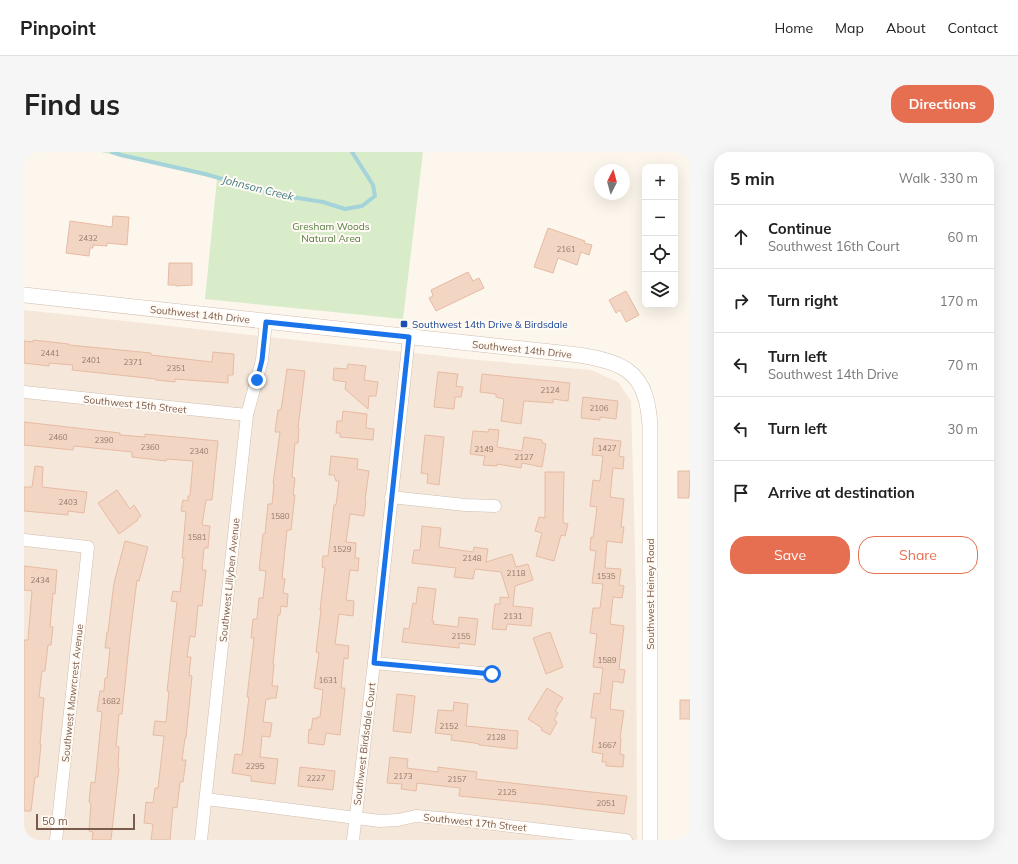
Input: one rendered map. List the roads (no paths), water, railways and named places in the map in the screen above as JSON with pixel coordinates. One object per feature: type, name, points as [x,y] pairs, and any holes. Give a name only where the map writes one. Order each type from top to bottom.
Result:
[{"type":"street","name":"Southwest 14th Drive","points":[[24,294],[266,322],[579,355],[613,363]]},
{"type":"street","name":"Southwest Lillyben Avenue","points":[[201,840],[246,415],[262,360],[266,322]]},
{"type":"street","name":"Southwest Birdsdale Court","points":[[353,840],[374,663],[409,337]]},
{"type":"street","name":"Southwest Heiney Road","points":[[613,363],[624,368],[638,382],[646,398],[649,412],[650,840]]},
{"type":"street","name":"Southwest 15th Street","points":[[24,392],[246,415]]},
{"type":"street","points":[[391,497],[465,505],[495,506]]},
{"type":"street","name":"Southwest Mawrcrest Avenue","points":[[24,540],[88,547],[56,840]]},
{"type":"street","points":[[374,663],[492,674]]},
{"type":"street","name":"Southwest 17th Street","points":[[206,799],[380,821],[398,820],[416,816],[626,840]]},
{"type":"waterway","name":"Johnson Creek","points":[[112,152],[205,174],[279,195],[323,202],[345,209],[362,206],[375,196],[373,185],[352,152]]},
{"type":"place","name":"Southwest 14th Drive & Birdsdale","points":[[404,324]]},
{"type":"park label","name":"Gresham Woods Natural Area","points":[[331,232]]}]
